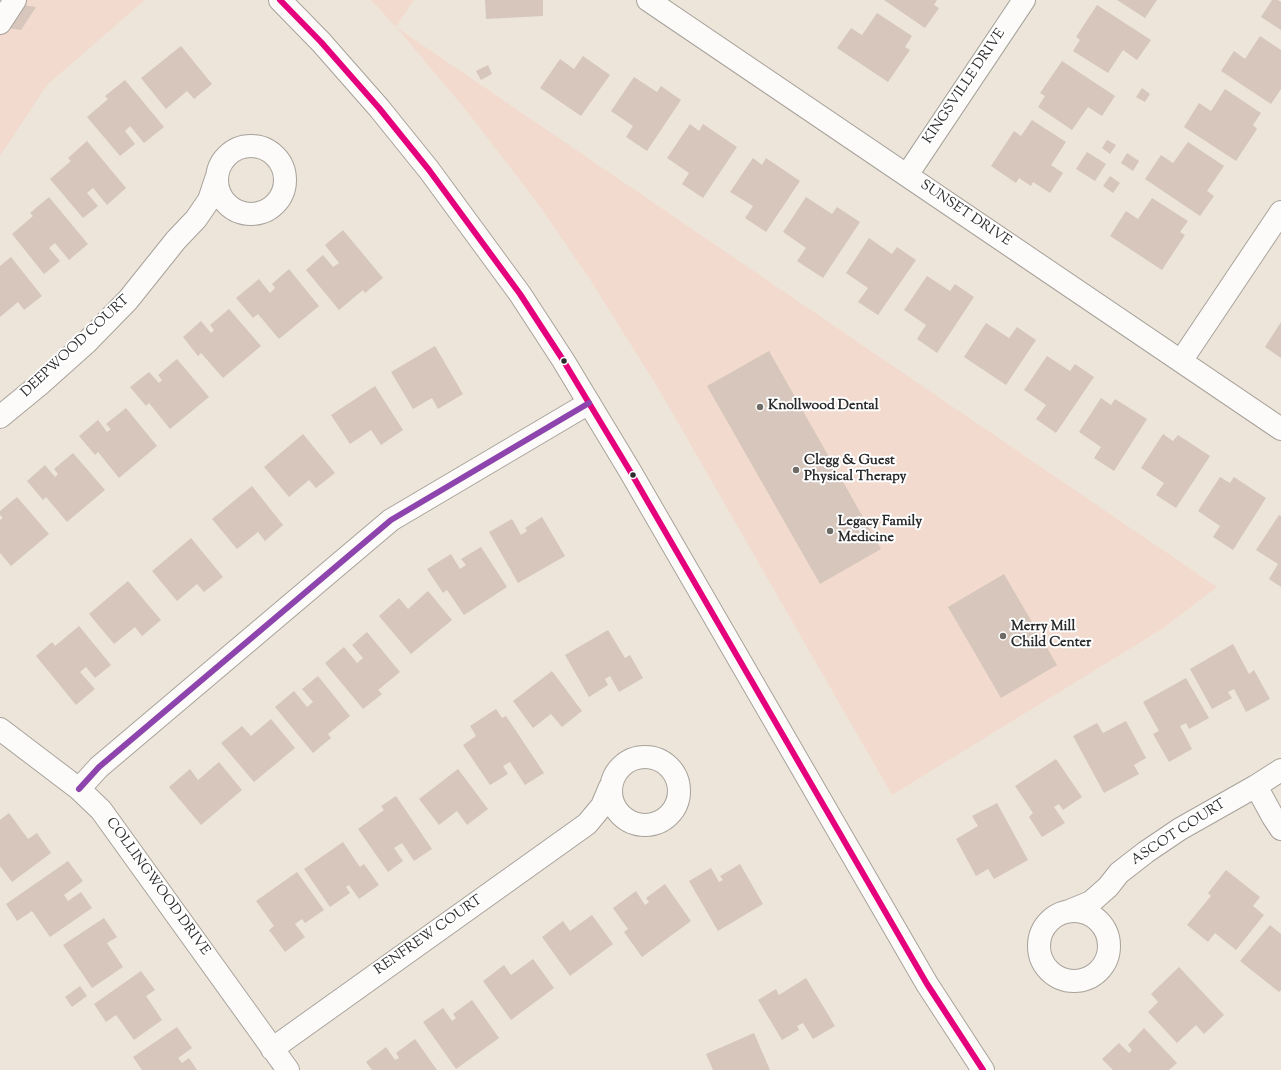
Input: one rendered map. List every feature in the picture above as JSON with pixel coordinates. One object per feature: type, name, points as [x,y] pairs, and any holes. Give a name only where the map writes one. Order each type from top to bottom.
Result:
[{"type":"street","points":[[0,23],[16,0]]},
{"type":"street","points":[[280,0],[321,42],[379,108],[429,170],[520,294],[589,403],[927,984],[983,1070]]},
{"type":"street","name":"SUNSET DRIVE","points":[[648,0],[1281,429]]},
{"type":"street","name":"KINGSVILLE DRIVE","points":[[907,175],[1024,0]]},
{"type":"street","name":"DEEPWOOD COURT","points":[[0,417],[86,343],[128,300],[176,240],[196,219],[209,200],[219,168],[225,158],[234,150],[245,146],[257,146],[268,150],[278,158],[284,168],[286,180],[284,191],[279,201],[271,209],[261,214],[250,215],[240,213],[218,213],[196,219]]},
{"type":"street","points":[[216,179],[222,200],[230,208],[240,213]]},
{"type":"street","points":[[1181,361],[1281,212]]},
{"type":"street","points":[[79,789],[99,767],[391,520],[589,403]]},
{"type":"street","name":"COLLINGWOOD DRIVE","points":[[0,729],[79,789],[101,810],[288,1070]]},
{"type":"street","name":"RENFREW COURT","points":[[272,1049],[587,824],[602,806],[614,775],[621,766],[631,759],[643,756],[654,757],[665,762],[674,771],[679,782],[680,794],[677,804],[671,814],[663,821],[653,825],[642,826],[631,822],[610,820],[587,824]]},
{"type":"street","name":"ASCOT COURT","points":[[1108,888],[1101,906],[1100,923],[1106,932],[1109,943],[1108,954],[1104,965],[1097,973],[1087,979],[1076,981],[1065,980],[1054,975],[1046,967],[1040,956],[1039,944],[1042,933],[1048,922],[1058,915],[1091,902],[1108,888],[1119,873],[1146,852],[1180,829],[1256,786],[1281,770]]},
{"type":"street","points":[[1256,786],[1273,817],[1281,828]]},
{"type":"street","points":[[610,787],[611,798],[615,808],[622,816],[631,822]]},
{"type":"street","points":[[1069,911],[1082,912],[1092,916],[1100,923]]},
{"type":"shaded area","points":[[0,0],[145,0],[47,85],[0,156]]},
{"type":"shaded area","points":[[371,0],[414,0],[396,27]]},
{"type":"shaded area","points":[[396,27],[1217,587],[1162,629],[892,795],[658,388],[589,278],[538,204],[466,110]]},
{"type":"building","points":[[485,0],[543,0],[543,16],[486,19]]},
{"type":"building","points":[[884,0],[937,0],[934,5],[939,8],[925,28]]},
{"type":"building","points":[[1117,0],[1157,0],[1145,18]]},
{"type":"building","points":[[1272,0],[1278,0],[1281,2],[1281,30],[1261,17]]},
{"type":"building","points":[[0,2],[36,7],[21,30],[0,27]]},
{"type":"building","points":[[1097,5],[1151,40],[1137,60],[1123,50],[1108,73],[1073,51],[1080,40],[1076,37]]},
{"type":"building","points":[[877,13],[912,36],[905,47],[910,50],[888,82],[837,48],[851,28],[862,35]]},
{"type":"building","points":[[1260,36],[1281,50],[1281,89],[1271,104],[1221,71],[1234,51],[1245,59]]},
{"type":"building","points":[[181,46],[212,84],[194,99],[187,91],[166,109],[141,78]]},
{"type":"building","points":[[583,56],[610,75],[581,116],[540,88],[560,59],[574,69]]},
{"type":"building","points":[[1062,61],[1115,96],[1102,116],[1088,107],[1072,130],[1038,107],[1045,96],[1040,93]]},
{"type":"building","points":[[488,65],[492,74],[481,80],[476,71]]},
{"type":"building","points":[[634,77],[657,92],[661,86],[681,100],[647,151],[626,137],[633,126],[611,111]]},
{"type":"building","points":[[125,80],[164,127],[144,143],[130,126],[125,131],[135,144],[120,156],[87,117],[108,99],[105,96]]},
{"type":"building","points":[[1142,88],[1150,94],[1145,102],[1136,97]]},
{"type":"building","points":[[1225,89],[1261,113],[1253,125],[1257,129],[1236,161],[1184,127],[1199,103],[1211,111]]},
{"type":"building","points":[[1032,120],[1066,142],[1051,165],[1063,173],[1050,193],[1033,182],[1031,186],[1019,178],[1016,183],[991,166],[1014,131],[1021,136]]},
{"type":"building","points":[[690,124],[699,131],[703,124],[737,147],[703,198],[682,184],[689,173],[667,158]]},
{"type":"building","points":[[1107,140],[1116,145],[1110,154],[1102,148]]},
{"type":"building","points":[[87,141],[126,188],[107,205],[93,188],[87,193],[98,206],[83,218],[50,179],[71,161],[68,158]]},
{"type":"building","points":[[1188,142],[1224,166],[1207,191],[1214,196],[1200,216],[1145,179],[1161,155],[1173,163]]},
{"type":"building","points":[[1087,152],[1106,164],[1095,181],[1076,169]]},
{"type":"building","points":[[1127,153],[1139,161],[1133,171],[1121,163]]},
{"type":"building","points":[[753,158],[762,165],[766,158],[800,181],[766,232],[745,218],[753,206],[730,192]]},
{"type":"building","points":[[1110,176],[1120,183],[1113,193],[1103,186]]},
{"type":"building","points":[[49,197],[88,244],[69,260],[55,243],[49,248],[60,261],[44,274],[12,234],[33,216],[30,213]]},
{"type":"building","points":[[806,197],[832,214],[837,207],[860,222],[823,278],[797,261],[806,248],[783,232]]},
{"type":"building","points":[[1152,198],[1188,221],[1180,232],[1185,235],[1162,270],[1110,236],[1126,211],[1138,219]]},
{"type":"building","points":[[343,230],[383,278],[365,293],[363,290],[339,310],[306,270],[323,255],[333,267],[339,263],[325,245]]},
{"type":"building","points":[[869,238],[892,254],[897,247],[916,260],[878,315],[858,302],[868,288],[846,273]]},
{"type":"building","points":[[11,257],[42,296],[24,310],[18,302],[0,317],[0,266]]},
{"type":"building","points":[[289,269],[319,306],[279,339],[258,314],[253,318],[236,298],[259,279],[270,293],[275,288],[272,284]]},
{"type":"building","points":[[927,276],[950,291],[955,284],[974,297],[937,353],[917,339],[926,325],[904,310]]},
{"type":"building","points":[[229,309],[261,346],[223,378],[201,353],[198,356],[183,337],[201,321],[211,333],[214,330],[210,325]]},
{"type":"building","points":[[1281,322],[1281,358],[1265,347]]},
{"type":"building","points":[[986,323],[1009,338],[1017,327],[1036,340],[1006,385],[964,357]]},
{"type":"building","points":[[435,346],[463,394],[438,409],[432,398],[413,409],[391,372]]},
{"type":"building","points":[[769,351],[881,549],[820,584],[707,386]]},
{"type":"building","points":[[1047,356],[1070,371],[1075,364],[1094,377],[1056,433],[1036,419],[1046,405],[1024,390]]},
{"type":"building","points":[[177,359],[209,397],[170,429],[149,403],[146,406],[130,387],[149,372],[159,383],[162,380],[158,375]]},
{"type":"building","points":[[375,386],[403,430],[381,445],[371,430],[350,444],[331,415]]},
{"type":"building","points":[[1101,398],[1111,405],[1115,399],[1147,419],[1114,471],[1094,458],[1101,447],[1079,432]]},
{"type":"building","points":[[126,408],[157,446],[119,478],[98,452],[95,455],[79,436],[98,420],[107,432],[111,429],[106,424]]},
{"type":"building","points":[[303,434],[335,473],[316,488],[309,480],[289,497],[264,467]]},
{"type":"building","points":[[1163,434],[1173,441],[1178,435],[1210,456],[1176,508],[1156,495],[1164,483],[1141,468]]},
{"type":"building","points":[[73,453],[105,490],[67,522],[46,497],[43,500],[27,481],[45,465],[55,477],[58,474],[54,469]]},
{"type":"building","points":[[1220,477],[1230,483],[1234,477],[1266,498],[1233,550],[1213,537],[1220,526],[1198,511]]},
{"type":"building","points":[[252,486],[283,525],[265,541],[258,532],[237,549],[212,519]]},
{"type":"building","points":[[17,497],[49,534],[11,566],[0,553],[0,520],[3,518],[0,515],[0,511]]},
{"type":"building","points":[[1279,515],[1281,516],[1281,587],[1269,579],[1278,564],[1256,550]]},
{"type":"building","points":[[542,517],[565,556],[518,583],[489,532],[512,519],[521,535],[527,531],[525,528]]},
{"type":"building","points":[[191,538],[223,577],[204,592],[197,584],[177,601],[152,571]]},
{"type":"building","points":[[481,547],[507,587],[464,615],[447,590],[443,593],[427,569],[451,554],[460,569],[466,565],[461,559]]},
{"type":"building","name":"Merry Mill Child Center","points":[[1004,574],[1057,665],[1001,698],[948,607]]},
{"type":"building","points":[[128,581],[161,620],[142,636],[135,627],[114,644],[89,614]]},
{"type":"building","points":[[428,591],[452,620],[411,654],[379,616],[399,598],[408,609]]},
{"type":"building","points":[[79,626],[111,665],[95,678],[86,667],[80,672],[95,689],[76,705],[36,656],[52,642],[55,646]]},
{"type":"building","points":[[608,630],[625,658],[630,655],[643,678],[619,692],[610,676],[605,679],[608,685],[589,697],[565,655]]},
{"type":"building","points":[[367,632],[400,672],[378,690],[382,694],[363,709],[325,663],[344,647],[357,663],[363,658],[352,645]]},
{"type":"building","points":[[1233,644],[1249,674],[1254,670],[1270,699],[1246,712],[1234,689],[1228,692],[1232,698],[1212,709],[1190,669]]},
{"type":"building","points":[[552,671],[582,711],[562,727],[551,714],[533,728],[513,701]]},
{"type":"building","points":[[318,676],[350,716],[328,734],[331,738],[313,753],[275,707],[294,691],[307,707],[313,702],[302,689]]},
{"type":"building","points":[[1186,678],[1209,718],[1189,729],[1186,723],[1180,726],[1192,749],[1169,762],[1153,734],[1159,731],[1143,702]]},
{"type":"building","points":[[496,709],[502,718],[506,716],[544,773],[525,785],[510,762],[503,766],[508,774],[490,785],[463,745],[476,736],[470,726]]},
{"type":"building","points":[[271,719],[295,748],[254,782],[221,743],[242,726],[251,736]]},
{"type":"building","points":[[1126,721],[1146,758],[1134,765],[1139,774],[1104,793],[1073,736],[1097,723],[1103,733]]},
{"type":"building","points":[[1056,759],[1082,797],[1063,810],[1059,804],[1054,807],[1065,823],[1042,837],[1029,817],[1033,813],[1015,786]]},
{"type":"building","points":[[219,762],[242,790],[201,825],[169,787],[190,769],[198,780]]},
{"type":"building","points":[[458,769],[488,809],[467,825],[457,811],[439,825],[419,799]]},
{"type":"building","points":[[396,796],[432,849],[414,861],[402,843],[394,848],[403,861],[388,872],[358,829],[384,810],[381,806]]},
{"type":"building","points":[[997,803],[1028,860],[994,879],[988,869],[976,876],[956,839],[978,826],[972,816]]},
{"type":"building","points":[[9,813],[28,839],[37,833],[51,853],[12,882],[0,866],[0,820]]},
{"type":"building","points":[[343,842],[360,867],[364,864],[379,885],[359,899],[349,885],[346,887],[350,893],[330,907],[304,869]]},
{"type":"building","points":[[68,861],[83,881],[64,895],[68,901],[81,892],[92,908],[50,937],[32,911],[17,921],[6,904]]},
{"type":"building","points":[[740,864],[763,904],[718,931],[689,881],[711,868],[719,882],[723,880],[720,876]]},
{"type":"building","points":[[1226,870],[1260,897],[1253,906],[1264,915],[1236,950],[1215,933],[1208,942],[1187,925],[1211,896],[1208,893]]},
{"type":"building","points":[[297,872],[324,910],[305,923],[302,919],[295,924],[305,937],[285,952],[269,930],[274,926],[256,901]]},
{"type":"building","points":[[665,884],[691,921],[642,957],[624,932],[628,929],[613,908],[636,891],[645,905],[649,902],[646,898]]},
{"type":"building","points":[[592,915],[613,944],[570,976],[542,937],[563,921],[570,931]]},
{"type":"building","points":[[104,918],[117,937],[107,943],[123,967],[92,988],[63,945]]},
{"type":"building","points":[[1270,925],[1281,934],[1281,990],[1279,992],[1240,961]]},
{"type":"building","points":[[533,959],[554,988],[511,1020],[483,981],[504,965],[511,975]]},
{"type":"building","points":[[1179,967],[1224,1015],[1204,1034],[1196,1025],[1177,1043],[1148,1012],[1158,1002],[1151,994]]},
{"type":"building","points":[[141,971],[155,990],[146,996],[162,1020],[134,1040],[116,1015],[106,1022],[94,1004]]},
{"type":"building","points":[[806,978],[835,1026],[813,1039],[803,1023],[797,1026],[799,1030],[782,1040],[758,1000],[776,989],[779,995]]},
{"type":"building","points":[[80,986],[87,996],[72,1007],[65,997]]},
{"type":"building","points":[[472,1000],[499,1038],[456,1069],[423,1022],[443,1008],[452,1021],[456,1018],[453,1014]]},
{"type":"building","points":[[177,1027],[192,1048],[178,1058],[182,1063],[189,1058],[197,1070],[142,1070],[133,1057]]},
{"type":"building","points":[[1144,1028],[1177,1063],[1169,1070],[1113,1070],[1102,1059],[1119,1043],[1129,1053],[1132,1050],[1128,1045]]},
{"type":"building","points":[[754,1033],[770,1070],[713,1070],[706,1054]]},
{"type":"building","points":[[415,1039],[437,1070],[372,1070],[366,1062],[386,1047],[395,1060],[399,1058],[396,1053]]},
{"type":"transit line","points":[[280,0],[321,42],[379,108],[429,170],[520,294],[563,360],[630,471],[927,984],[983,1070]]},
{"type":"transit line","points":[[79,789],[99,767],[391,520],[589,403]]},
{"type":"place","name":"Knollwood Dental","points":[[760,407]]},
{"type":"place","name":"Clegg & Guest Physical Therapy","points":[[796,470]]},
{"type":"place","name":"Legacy Family Medicine","points":[[830,531]]},
{"type":"place","name":"Merry Mill Child Center","points":[[1003,636]]}]
